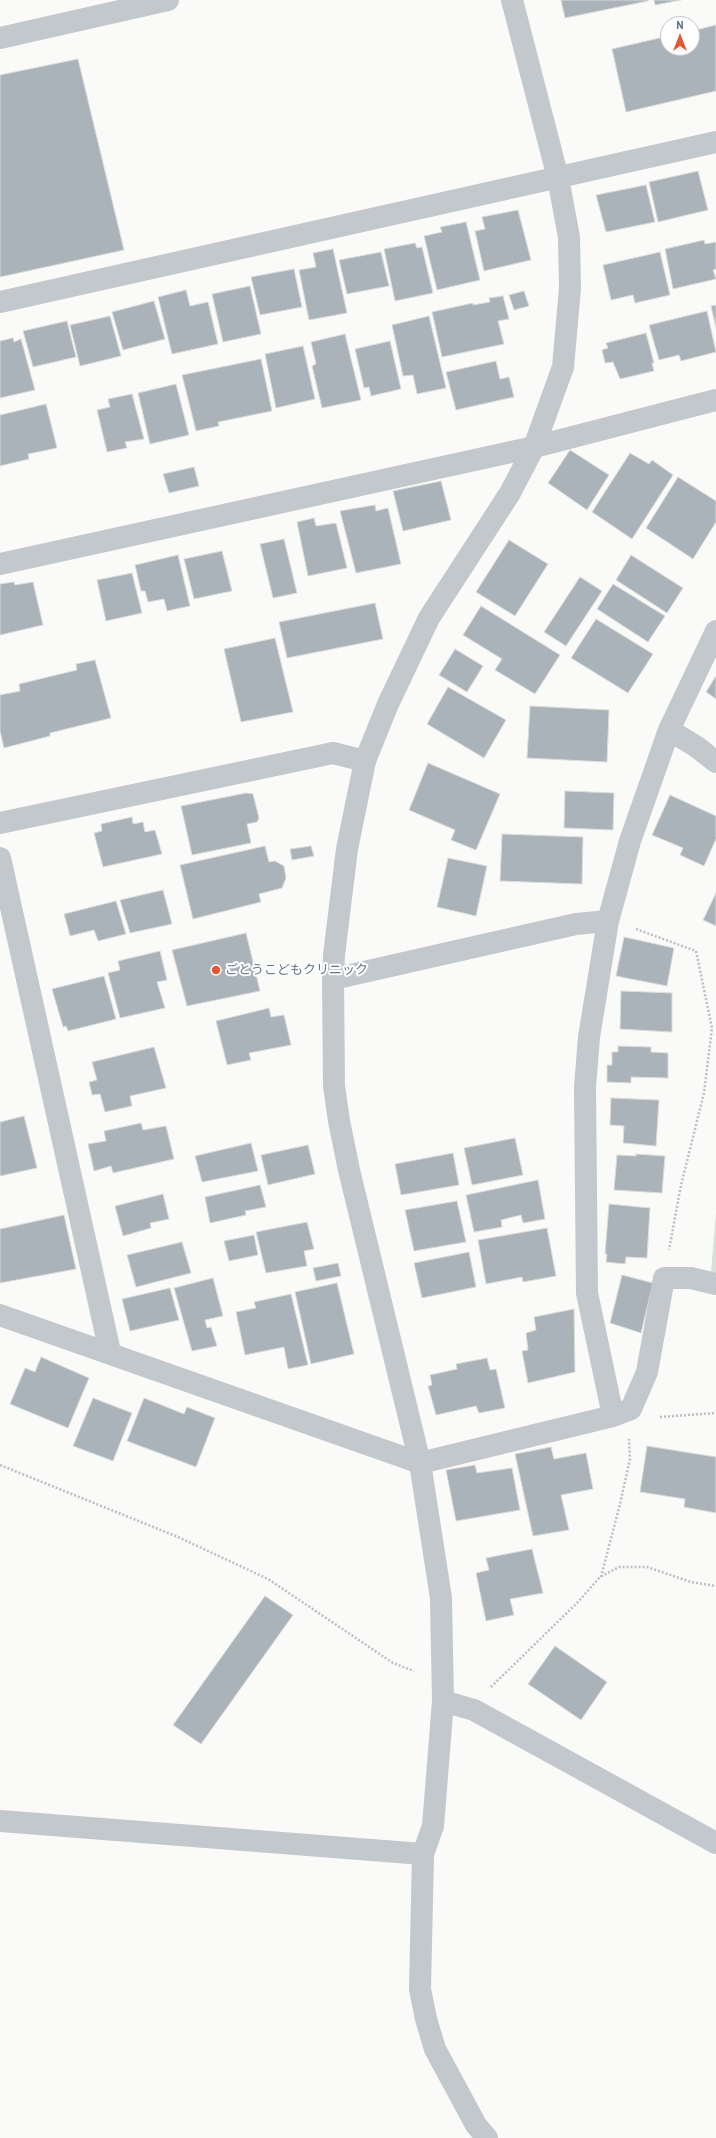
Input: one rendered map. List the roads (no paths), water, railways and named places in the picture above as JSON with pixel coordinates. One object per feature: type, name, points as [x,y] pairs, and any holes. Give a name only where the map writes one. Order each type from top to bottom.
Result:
[{"type":"street","points":[[0,38],[168,0]]},
{"type":"street","points":[[487,2138],[476,2125],[435,2049],[426,2019],[420,1989],[423,1854],[433,1826],[443,1701],[441,1598],[420,1463],[351,1178],[339,1121],[334,1086],[333,979],[334,955],[347,849],[365,761],[388,704],[429,618],[510,493],[534,447],[563,367],[570,288],[569,237],[558,178],[512,0]]},
{"type":"street","points":[[0,302],[716,142]]},
{"type":"street","points":[[0,564],[534,447],[716,400]]},
{"type":"street","points":[[621,1413],[586,1293],[585,1087],[589,1037],[608,921],[630,841],[670,730],[716,631]]},
{"type":"street","points":[[670,730],[697,747],[716,762]]},
{"type":"street","points":[[0,823],[333,753],[365,761]]},
{"type":"street","points":[[0,858],[110,1352]]},
{"type":"street","points":[[333,979],[576,924],[608,921]]},
{"type":"street","points":[[0,1315],[110,1352],[420,1463],[621,1413],[647,1372],[664,1278],[691,1278],[716,1284]]},
{"type":"street","points":[[443,1701],[474,1710],[716,1843]]},
{"type":"street","points":[[0,1821],[423,1854]]},
{"type":"place","name":"ごとうこどもクリニック","points":[[216,970]]}]
